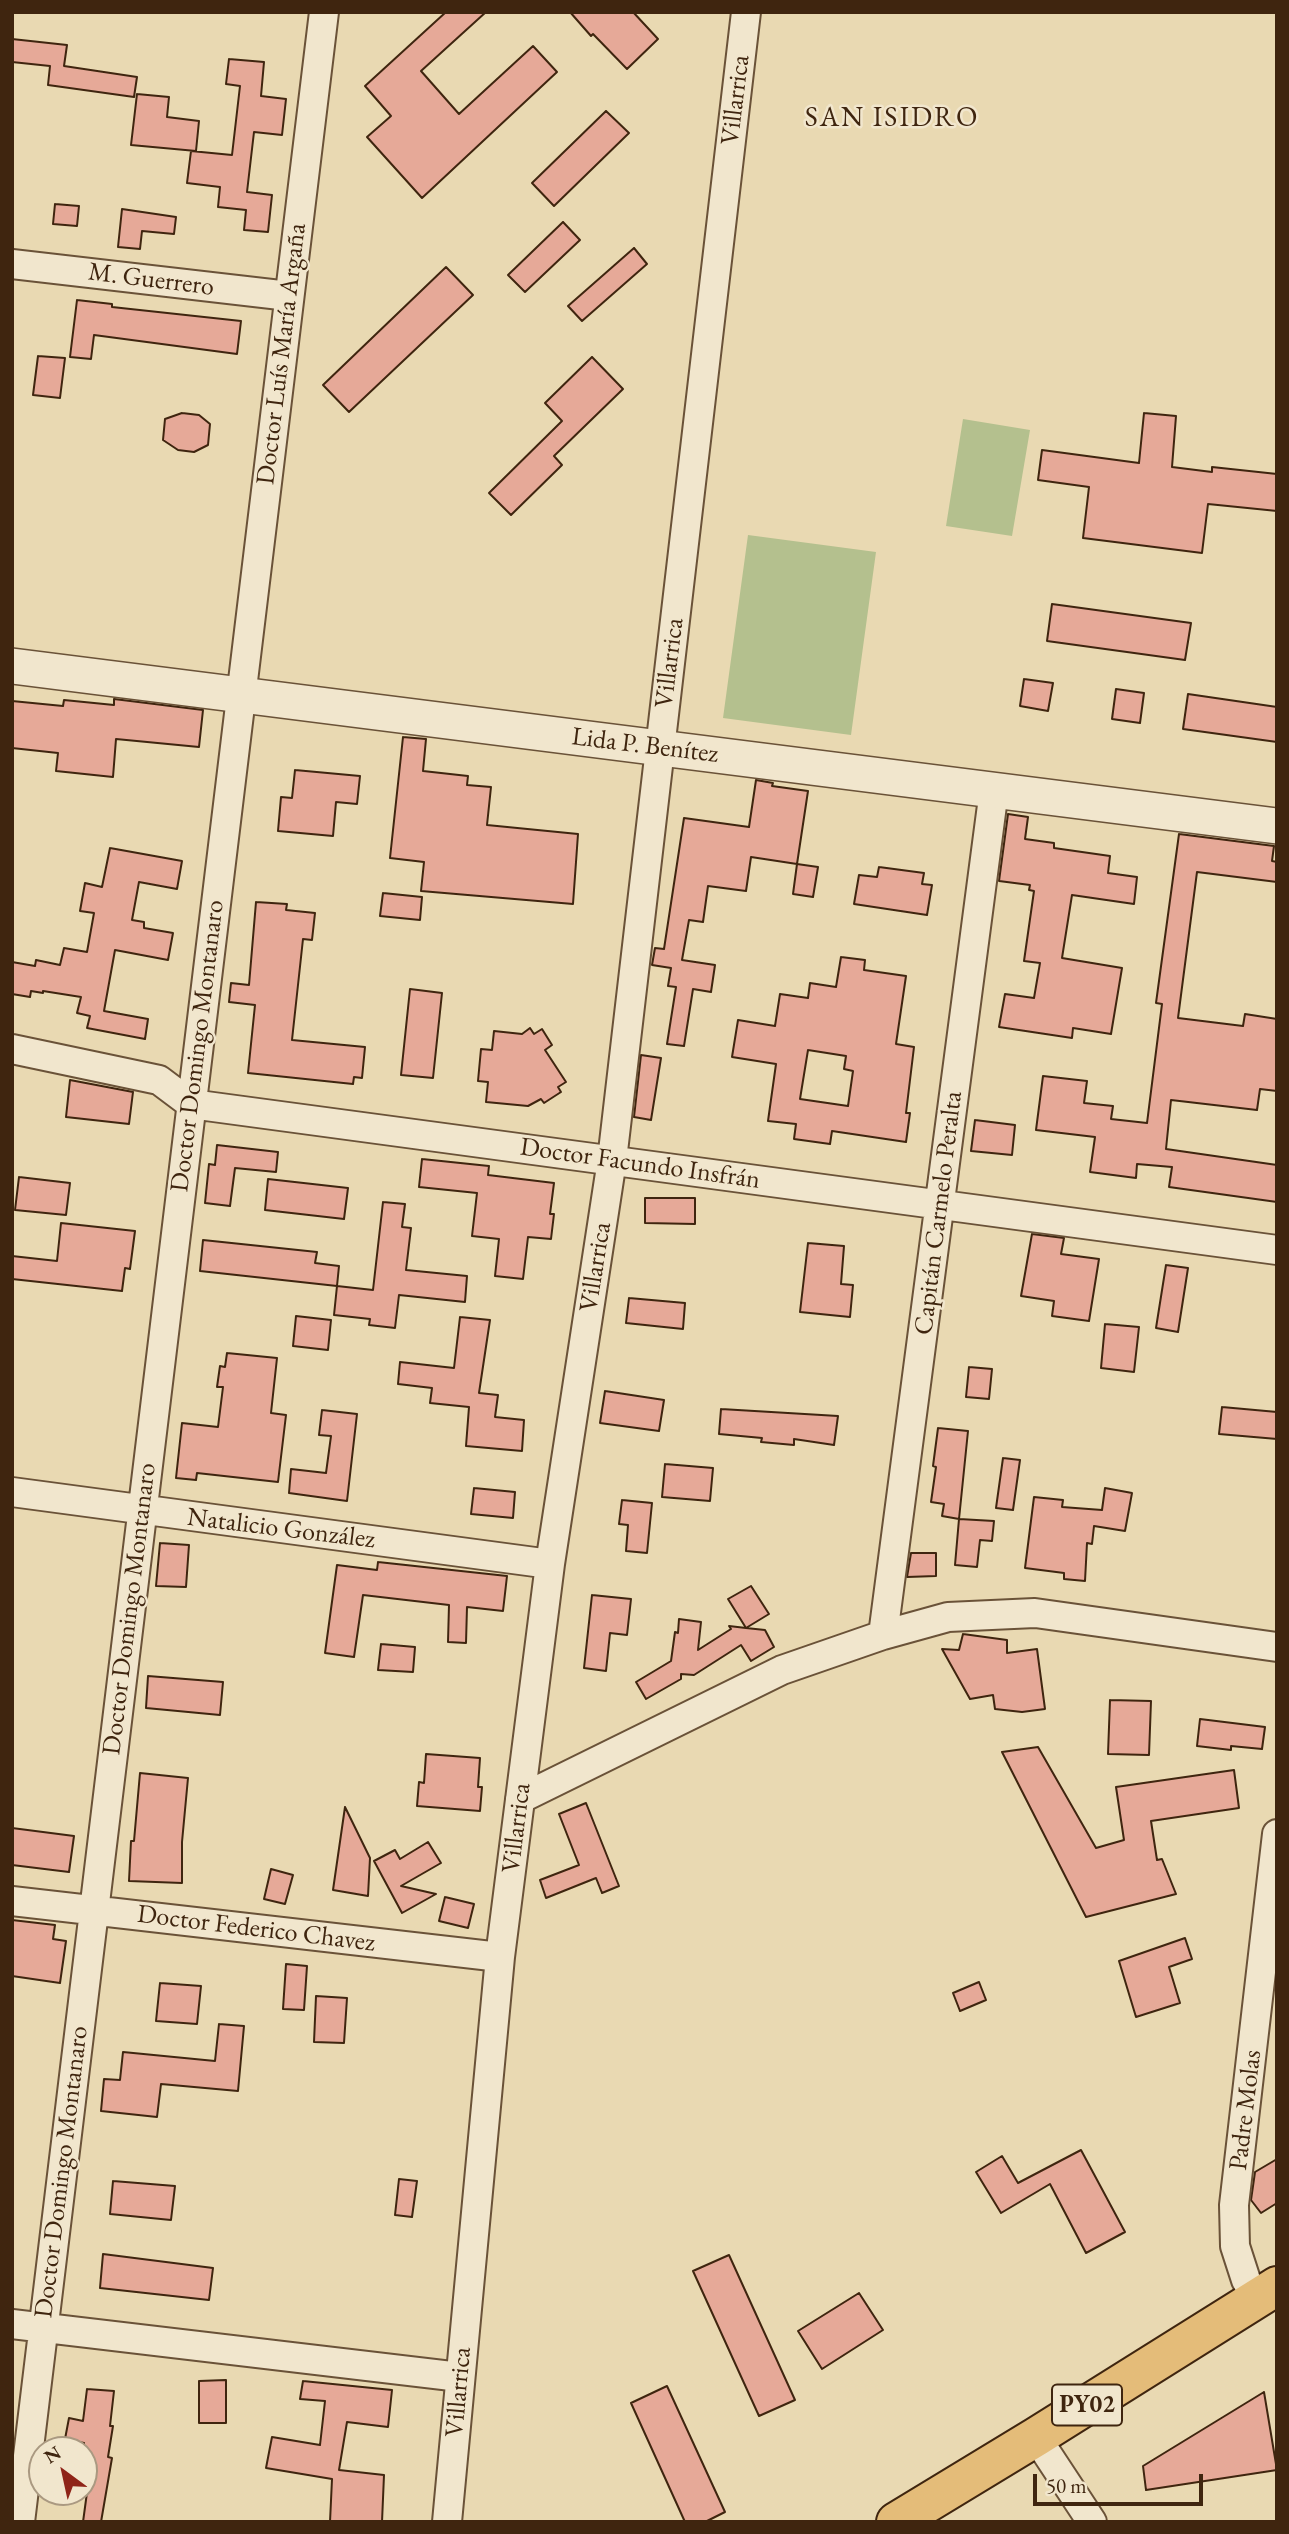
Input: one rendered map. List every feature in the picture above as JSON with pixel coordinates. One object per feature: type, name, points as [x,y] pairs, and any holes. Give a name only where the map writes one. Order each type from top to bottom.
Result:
[{"type":"main road","name":"PY02","points":[[896,2522],[1266,2292]]},
{"type":"street","name":"Doctor Luís María Argaña","points":[[241,696],[324,12]]},
{"type":"street","name":"Villarrica","points":[[447,2522],[500,1958],[550,1564],[612,1160],[746,12]]},
{"type":"street","name":"M. Guerrero","points":[[12,264],[289,296]]},
{"type":"street","name":"Lida P. Benítez","points":[[12,666],[1277,826]]},
{"type":"street","name":"Doctor Domingo Montanaro","points":[[20,2522],[241,696]]},
{"type":"street","name":"Capitán Carmelo Peralta","points":[[883,1635],[994,790]]},
{"type":"street","name":"Doctor Facundo Insfrán","points":[[12,1049],[159,1080],[191,1104],[1277,1250]]},
{"type":"street","name":"Natalicio González","points":[[12,1492],[550,1564]]},
{"type":"street","points":[[520,1799],[782,1670],[883,1635],[948,1617],[1035,1613],[1277,1647]]},
{"type":"street","name":"Padre Molas","points":[[1266,2292],[1246,2280],[1235,2246],[1234,2205],[1277,1834]]},
{"type":"street","name":"Doctor Federico Chavez","points":[[12,1900],[500,1958]]},
{"type":"street","points":[[12,2324],[460,2376]]},
{"type":"street","points":[[1036,2437],[1092,2522]]},
{"type":"green space","points":[[963,419],[1030,430],[1012,536],[946,526]]},
{"type":"green space","points":[[748,535],[876,552],[851,735],[723,718]]},
{"type":"building","points":[[446,12],[486,12],[421,71],[459,114],[533,46],[557,72],[422,198],[367,137],[391,116],[365,86]]},
{"type":"building","points":[[570,12],[633,12],[658,39],[627,69],[593,34],[591,36]]},
{"type":"building","points":[[12,39],[67,45],[64,66],[137,77],[134,97],[48,85],[50,66],[12,62]]},
{"type":"building","points":[[229,59],[264,62],[261,96],[286,99],[282,135],[254,132],[247,192],[272,195],[268,232],[244,230],[246,210],[218,207],[220,187],[187,183],[191,151],[232,155],[240,86],[226,84]]},
{"type":"building","points":[[137,94],[169,97],[167,117],[199,121],[196,151],[131,145]]},
{"type":"building","points":[[606,111],[629,133],[554,206],[532,183]]},
{"type":"building","points":[[55,204],[79,206],[77,226],[53,224]]},
{"type":"building","points":[[122,209],[176,217],[174,234],[142,231],[140,249],[118,247]]},
{"type":"building","points":[[563,222],[580,240],[525,292],[508,275]]},
{"type":"building","points":[[634,248],[647,264],[582,321],[568,306]]},
{"type":"building","points":[[446,267],[473,295],[349,412],[323,385]]},
{"type":"building","points":[[77,300],[112,304],[112,307],[241,321],[237,354],[94,335],[91,359],[70,357]]},
{"type":"building","points":[[38,356],[65,358],[60,398],[33,395]]},
{"type":"building","points":[[592,357],[623,389],[554,456],[562,465],[511,515],[489,493],[562,421],[545,403]]},
{"type":"building","points":[[182,413],[199,415],[210,424],[208,445],[194,452],[178,450],[163,440],[165,419]]},
{"type":"building","points":[[1144,413],[1176,416],[1172,467],[1212,472],[1212,467],[1277,474],[1277,511],[1208,504],[1202,553],[1083,538],[1089,487],[1038,480],[1042,450],[1139,463]]},
{"type":"building","points":[[1052,604],[1191,623],[1185,660],[1047,641]]},
{"type":"building","points":[[1024,679],[1053,683],[1048,711],[1020,706]]},
{"type":"building","points":[[1116,689],[1144,693],[1140,723],[1112,719]]},
{"type":"building","points":[[1188,694],[1277,707],[1277,742],[1183,729]]},
{"type":"building","points":[[114,699],[203,710],[199,747],[116,739],[113,777],[56,771],[58,753],[12,748],[12,701],[63,706],[64,700],[114,705]]},
{"type":"building","points":[[403,737],[426,739],[423,771],[468,776],[467,785],[491,787],[487,825],[578,834],[573,904],[421,891],[424,862],[390,858]]},
{"type":"building","points":[[295,770],[360,776],[357,804],[336,802],[333,836],[278,831],[281,797],[292,798]]},
{"type":"building","points":[[756,780],[773,783],[772,786],[808,791],[797,864],[751,857],[746,891],[708,886],[703,922],[689,920],[682,960],[715,965],[711,992],[693,989],[684,1046],[667,1044],[676,987],[668,986],[671,968],[652,965],[655,948],[664,949],[684,818],[749,827]]},
{"type":"building","points":[[1008,814],[1028,817],[1025,839],[1054,843],[1054,848],[1110,856],[1108,873],[1137,877],[1134,904],[1072,895],[1062,958],[1122,968],[1111,1034],[1073,1028],[1072,1038],[999,1027],[1005,994],[1034,998],[1040,963],[1024,961],[1034,891],[1029,890],[1030,885],[999,881]]},
{"type":"building","points":[[1179,834],[1274,846],[1272,861],[1277,862],[1277,882],[1197,872],[1178,1018],[1243,1026],[1245,1014],[1277,1019],[1277,1091],[1260,1089],[1257,1110],[1171,1100],[1166,1149],[1277,1165],[1277,1202],[1169,1187],[1172,1167],[1137,1164],[1136,1178],[1090,1172],[1095,1137],[1036,1130],[1043,1076],[1087,1081],[1084,1103],[1113,1106],[1111,1119],[1147,1123],[1162,1004],[1156,1003]]},
{"type":"building","points":[[110,848],[182,861],[177,889],[139,882],[132,920],[144,922],[144,928],[173,933],[168,960],[115,950],[104,1011],[148,1019],[145,1039],[87,1028],[90,1016],[77,1013],[81,997],[43,991],[31,991],[30,997],[12,994],[12,962],[35,966],[36,960],[60,965],[64,948],[87,952],[94,913],[80,911],[85,883],[102,887]]},
{"type":"building","points":[[797,864],[818,867],[813,897],[793,894]]},
{"type":"building","points":[[879,867],[924,873],[922,884],[932,885],[927,915],[854,904],[859,875],[877,877]]},
{"type":"building","points":[[383,893],[422,897],[420,920],[380,916]]},
{"type":"building","points":[[256,902],[287,904],[286,910],[315,913],[312,940],[303,939],[292,1040],[365,1047],[362,1078],[354,1077],[353,1084],[248,1073],[255,1005],[229,1002],[231,983],[249,985]]},
{"type":"building","points":[[841,957],[865,960],[864,970],[906,976],[896,1044],[914,1047],[906,1113],[910,1113],[906,1142],[832,1131],[830,1144],[794,1139],[796,1124],[768,1121],[776,1064],[732,1057],[738,1020],[775,1026],[780,994],[808,998],[810,983],[836,987]],"holes":[[[808,1050],[846,1056],[844,1069],[853,1071],[848,1106],[800,1099]]]},
{"type":"building","points":[[410,989],[442,993],[433,1078],[401,1075]]},
{"type":"building","points":[[530,1028],[534,1034],[542,1029],[552,1045],[545,1050],[566,1082],[558,1087],[561,1092],[544,1103],[541,1099],[528,1106],[486,1102],[488,1082],[478,1081],[481,1049],[492,1050],[494,1031],[522,1034]]},
{"type":"building","points":[[641,1055],[661,1058],[651,1120],[634,1117]]},
{"type":"building","points":[[70,1080],[133,1092],[129,1124],[66,1117]]},
{"type":"building","points":[[975,1120],[1015,1125],[1012,1155],[971,1151]]},
{"type":"building","points":[[217,1145],[278,1152],[276,1172],[235,1168],[230,1206],[205,1203],[209,1164],[215,1165]]},
{"type":"building","points":[[422,1159],[489,1166],[488,1175],[554,1183],[550,1214],[554,1214],[551,1239],[528,1237],[523,1279],[495,1276],[499,1239],[472,1236],[477,1193],[419,1187]]},
{"type":"building","points":[[19,1177],[70,1183],[66,1215],[15,1210]]},
{"type":"building","points":[[268,1179],[348,1188],[344,1219],[265,1210]]},
{"type":"building","points":[[645,1198],[695,1198],[695,1224],[645,1223]]},
{"type":"building","points":[[383,1202],[405,1204],[402,1227],[411,1228],[406,1270],[467,1276],[465,1302],[399,1295],[395,1328],[369,1325],[370,1319],[334,1315],[337,1286],[373,1290]]},
{"type":"building","points":[[61,1223],[135,1231],[130,1269],[125,1268],[122,1291],[12,1279],[12,1256],[57,1261]]},
{"type":"building","points":[[1032,1234],[1064,1238],[1061,1254],[1099,1259],[1089,1321],[1052,1316],[1054,1301],[1021,1296]]},
{"type":"building","points":[[203,1240],[317,1252],[315,1263],[339,1266],[337,1286],[200,1271]]},
{"type":"building","points":[[808,1243],[844,1246],[841,1284],[853,1285],[850,1317],[800,1312]]},
{"type":"building","points":[[1166,1265],[1188,1268],[1178,1332],[1156,1328]]},
{"type":"building","points":[[629,1298],[685,1303],[683,1329],[626,1323]]},
{"type":"building","points":[[296,1316],[331,1320],[328,1350],[293,1346]]},
{"type":"building","points":[[460,1317],[490,1320],[479,1393],[498,1395],[495,1417],[524,1420],[522,1451],[466,1446],[469,1407],[430,1403],[432,1388],[398,1384],[400,1362],[454,1368]]},
{"type":"building","points":[[1105,1324],[1139,1327],[1134,1372],[1101,1368]]},
{"type":"building","points":[[227,1353],[277,1358],[271,1413],[286,1415],[278,1482],[197,1473],[196,1480],[176,1478],[182,1423],[218,1427],[223,1387],[217,1387],[220,1366],[225,1367]]},
{"type":"building","points":[[969,1367],[992,1369],[989,1399],[966,1397]]},
{"type":"building","points":[[605,1391],[664,1400],[659,1431],[600,1423]]},
{"type":"building","points":[[1222,1407],[1277,1412],[1277,1439],[1219,1434]]},
{"type":"building","points":[[721,1409],[838,1416],[834,1445],[794,1439],[794,1445],[761,1442],[762,1438],[719,1434]]},
{"type":"building","points":[[322,1410],[357,1414],[347,1501],[289,1493],[291,1469],[326,1473],[331,1436],[319,1435]]},
{"type":"building","points":[[938,1428],[968,1431],[959,1519],[942,1516],[944,1504],[931,1502]]},
{"type":"building","points":[[1003,1458],[1020,1460],[1013,1510],[996,1508]]},
{"type":"building","points":[[665,1464],[713,1468],[710,1501],[662,1497]]},
{"type":"building","points":[[474,1488],[515,1492],[513,1518],[471,1514]]},
{"type":"building","points":[[1105,1488],[1132,1493],[1125,1531],[1094,1526],[1092,1544],[1087,1543],[1085,1581],[1064,1579],[1064,1573],[1025,1568],[1034,1497],[1063,1500],[1062,1507],[1102,1510]]},
{"type":"building","points":[[622,1500],[652,1503],[647,1553],[626,1551],[628,1525],[619,1524]]},
{"type":"building","points":[[959,1519],[994,1521],[992,1541],[980,1540],[977,1567],[955,1565]]},
{"type":"building","points":[[160,1543],[189,1545],[186,1587],[156,1586]]},
{"type":"building","points":[[911,1553],[936,1553],[936,1576],[907,1577]]},
{"type":"building","points":[[378,1562],[507,1576],[503,1611],[467,1607],[466,1643],[448,1642],[449,1605],[363,1595],[354,1657],[325,1653],[337,1565],[377,1570]]},
{"type":"building","points":[[751,1586],[769,1614],[746,1628],[728,1599]]},
{"type":"building","points":[[592,1595],[631,1599],[627,1635],[610,1633],[606,1671],[584,1668]]},
{"type":"building","points":[[679,1619],[701,1622],[698,1650],[731,1629],[729,1626],[765,1630],[774,1647],[751,1661],[741,1645],[694,1675],[681,1674],[681,1679],[646,1699],[636,1682],[671,1661]]},
{"type":"building","points":[[963,1634],[1007,1640],[1007,1653],[1037,1649],[1045,1709],[1022,1712],[995,1709],[993,1695],[970,1699],[942,1649],[959,1650]]},
{"type":"building","points":[[381,1644],[415,1647],[413,1672],[378,1670]]},
{"type":"building","points":[[148,1676],[223,1682],[220,1715],[146,1708]]},
{"type":"building","points":[[1110,1700],[1151,1701],[1149,1755],[1108,1754]]},
{"type":"building","points":[[1200,1719],[1265,1727],[1262,1749],[1231,1746],[1231,1750],[1197,1746]]},
{"type":"building","points":[[1038,1747],[1096,1848],[1124,1840],[1116,1787],[1234,1770],[1239,1808],[1151,1821],[1157,1860],[1162,1859],[1176,1894],[1086,1917],[1002,1752]]},
{"type":"building","points":[[426,1754],[480,1758],[480,1811],[417,1806],[419,1782],[424,1783]]},
{"type":"building","points":[[140,1773],[188,1778],[182,1842],[182,1883],[129,1881]]},
{"type":"building","points":[[586,1803],[619,1886],[602,1893],[596,1878],[546,1898],[540,1880],[579,1865],[559,1814]]},
{"type":"building","points":[[345,1807],[370,1858],[368,1896],[333,1890]]},
{"type":"building","points":[[12,1828],[74,1836],[69,1872],[12,1865]]},
{"type":"building","points":[[428,1842],[441,1863],[401,1886],[436,1894],[402,1913],[374,1861],[395,1850],[400,1859]]},
{"type":"building","points":[[271,1869],[293,1875],[285,1904],[264,1899]]},
{"type":"building","points":[[445,1897],[474,1904],[468,1928],[439,1921]]},
{"type":"building","points":[[12,1920],[55,1925],[53,1939],[66,1941],[60,1983],[12,1976]]},
{"type":"building","points":[[1185,1938],[1192,1959],[1169,1967],[1180,2003],[1136,2017],[1119,1961]]},
{"type":"building","points":[[286,1964],[307,1966],[304,2010],[283,2009]]},
{"type":"building","points":[[979,1982],[986,2000],[960,2011],[953,1993]]},
{"type":"building","points":[[160,1983],[201,1986],[197,2024],[156,2021]]},
{"type":"building","points":[[316,1996],[347,1998],[344,2043],[314,2042]]},
{"type":"building","points":[[219,2024],[244,2026],[238,2091],[161,2084],[157,2117],[101,2111],[104,2079],[120,2080],[123,2052],[215,2061]]},
{"type":"building","points":[[1081,2150],[1125,2232],[1086,2253],[1050,2184],[1001,2213],[976,2172],[1002,2156],[1018,2183]]},
{"type":"building","points":[[1277,2159],[1277,2203],[1261,2213],[1251,2200],[1255,2172]]},
{"type":"building","points":[[399,2179],[417,2181],[412,2217],[395,2215]]},
{"type":"building","points":[[113,2181],[175,2186],[171,2220],[110,2214]]},
{"type":"building","points":[[103,2254],[213,2268],[209,2300],[100,2288]]},
{"type":"building","points":[[729,2255],[795,2400],[759,2416],[693,2271]]},
{"type":"building","points":[[859,2293],[883,2330],[822,2369],[798,2331]]},
{"type":"building","points":[[226,2380],[226,2423],[199,2423],[199,2381]]},
{"type":"building","points":[[303,2381],[392,2390],[388,2427],[347,2422],[339,2470],[384,2475],[382,2522],[330,2522],[332,2479],[266,2468],[272,2437],[320,2445],[325,2401],[300,2399]]},
{"type":"building","points":[[667,2386],[725,2512],[705,2522],[685,2522],[631,2403]]},
{"type":"building","points":[[87,2389],[114,2391],[110,2426],[113,2426],[108,2457],[112,2458],[101,2522],[83,2522],[85,2506],[98,2506],[98,2436],[66,2436],[69,2418],[83,2421]]},
{"type":"building","points":[[1264,2392],[1277,2470],[1146,2490],[1143,2466]]},
{"type":"district","name":"SAN ISIDRO","points":[[892,118]]}]
